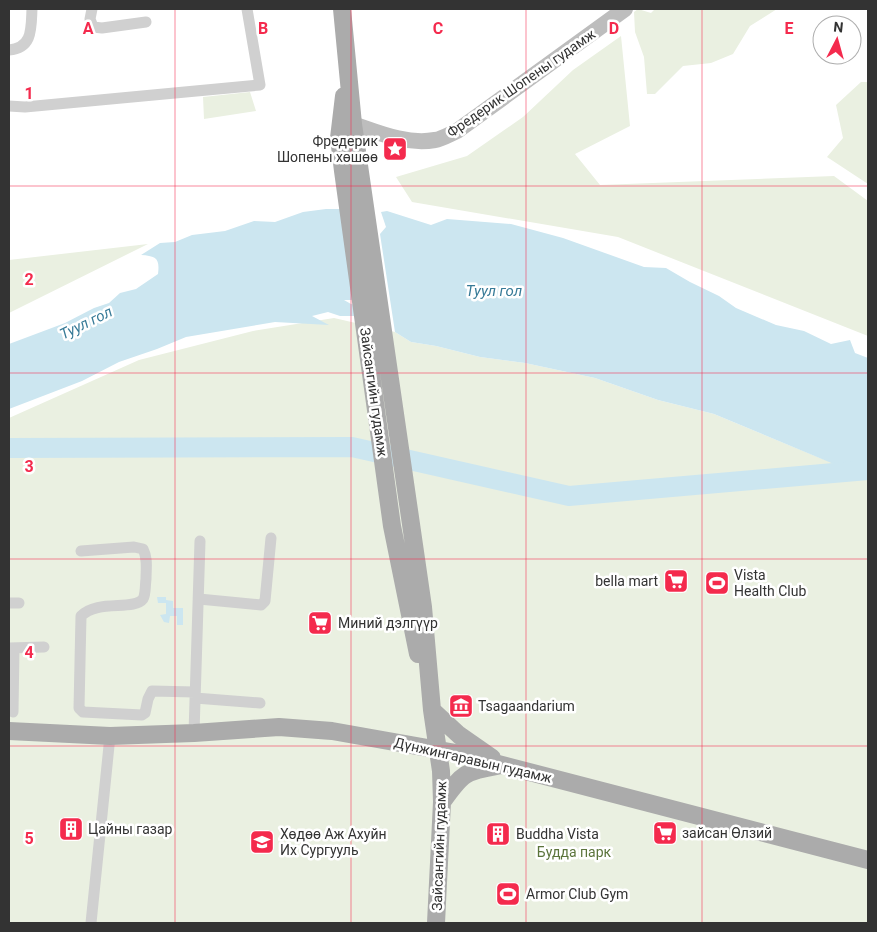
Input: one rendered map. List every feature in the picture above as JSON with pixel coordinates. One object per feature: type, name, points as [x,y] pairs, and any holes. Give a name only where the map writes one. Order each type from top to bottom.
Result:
[{"type":"main road","name":"Зайсангийн гудамж","points":[[342,9],[353,124],[352,169],[401,525],[423,607],[432,710],[441,772],[442,802],[436,923]]},
{"type":"main road","name":"Зайсангийн гудамж","points":[[347,71],[339,138],[352,169]]},
{"type":"main road","points":[[432,710],[459,735],[502,765]]},
{"type":"main road","name":"Дүнжингаравын гудамж","points":[[9,731],[110,736],[279,727],[332,731],[438,749],[868,860]]},
{"type":"main road","points":[[442,802],[457,781],[468,772],[502,765]]},
{"type":"street","points":[[9,50],[24,45],[30,37],[32,9]]},
{"type":"street","points":[[92,9],[91,23],[96,28],[146,22]]},
{"type":"street","points":[[9,106],[25,107],[260,85],[247,9]]},
{"type":"street","name":"Фредерик Шопены гудамж","points":[[353,124],[393,137],[416,142],[437,140],[457,131],[625,9]]},
{"type":"street","points":[[199,599],[261,605],[265,600],[271,538]]},
{"type":"street","points":[[194,733],[200,541]]},
{"type":"street","points":[[81,551],[134,547],[143,549],[147,557],[143,599],[136,603],[95,607],[87,610],[81,616],[79,708],[83,712],[142,714],[145,713],[152,691],[260,703]]},
{"type":"street","points":[[13,712],[12,648],[44,646]]},
{"type":"street","points":[[91,923],[110,736]]},
{"type":"green space","points":[[638,9],[651,13],[655,9],[777,9],[750,26],[733,54],[711,63],[683,66],[655,94],[647,94],[644,57],[635,32],[634,12]]},
{"type":"green space","points":[[621,36],[630,126],[575,154],[600,185],[834,176],[868,201],[868,336],[618,237],[412,202],[396,177],[467,156],[523,117],[573,70]]},
{"type":"green space","points":[[861,82],[868,82],[868,184],[827,157],[843,138],[836,105]]},
{"type":"green space","points":[[250,92],[256,111],[204,119],[203,97]]},
{"type":"green space","points":[[148,244],[9,313],[9,260]]},
{"type":"green space","name":"Будда парк","points":[[334,318],[395,332],[411,342],[595,378],[658,400],[714,414],[820,458],[868,475],[868,923],[9,923],[9,418],[139,360],[253,331]]},
{"type":"water","name":"Туул гол","points":[[326,209],[351,209],[364,300],[344,300],[351,304],[365,307],[354,316],[340,316],[328,312],[312,316],[329,325],[275,322],[186,337],[119,362],[82,381],[9,409],[9,344],[65,323],[94,308],[109,303],[120,293],[136,289],[158,274],[156,259],[141,255],[160,243],[175,242],[192,235],[225,231],[254,221],[275,222],[303,212]]},
{"type":"water","name":"Туул гол","points":[[387,211],[431,225],[447,219],[511,224],[563,238],[644,267],[666,268],[719,296],[736,308],[776,325],[804,331],[831,344],[850,340],[855,353],[868,358],[868,475],[841,467],[714,414],[658,400],[595,378],[411,342],[395,332],[380,234],[386,227],[381,212]]},
{"type":"water","points":[[157,597],[166,597],[166,600],[173,601],[173,608],[183,608],[183,625],[177,625],[177,616],[170,616],[169,623],[164,622],[160,615],[166,614],[166,603],[158,603]]},
{"type":"waterway","name":"Туул гол","points":[[9,448],[352,447],[569,496],[868,470]]},
{"type":"place","name":"Фредерик Шопены хөшөө","points":[[395,149]]},
{"type":"place","name":"bella mart","points":[[676,581]]},
{"type":"place","name":"Vista Health Club","points":[[717,583]]},
{"type":"place","name":"Миний дэлгүүр","points":[[320,623]]},
{"type":"place","name":"Tsagaandarium","points":[[461,706]]},
{"type":"place","name":"Цайны газар","points":[[71,829]]},
{"type":"place","name":"зайсан Өлзий","points":[[665,833]]},
{"type":"place","name":"Buddha Vista","points":[[498,834]]},
{"type":"place","name":"Хөдөө Аж Ахуйн Их Сургууль","points":[[262,842]]},
{"type":"place","name":"Armor Club Gym","points":[[508,894]]}]
